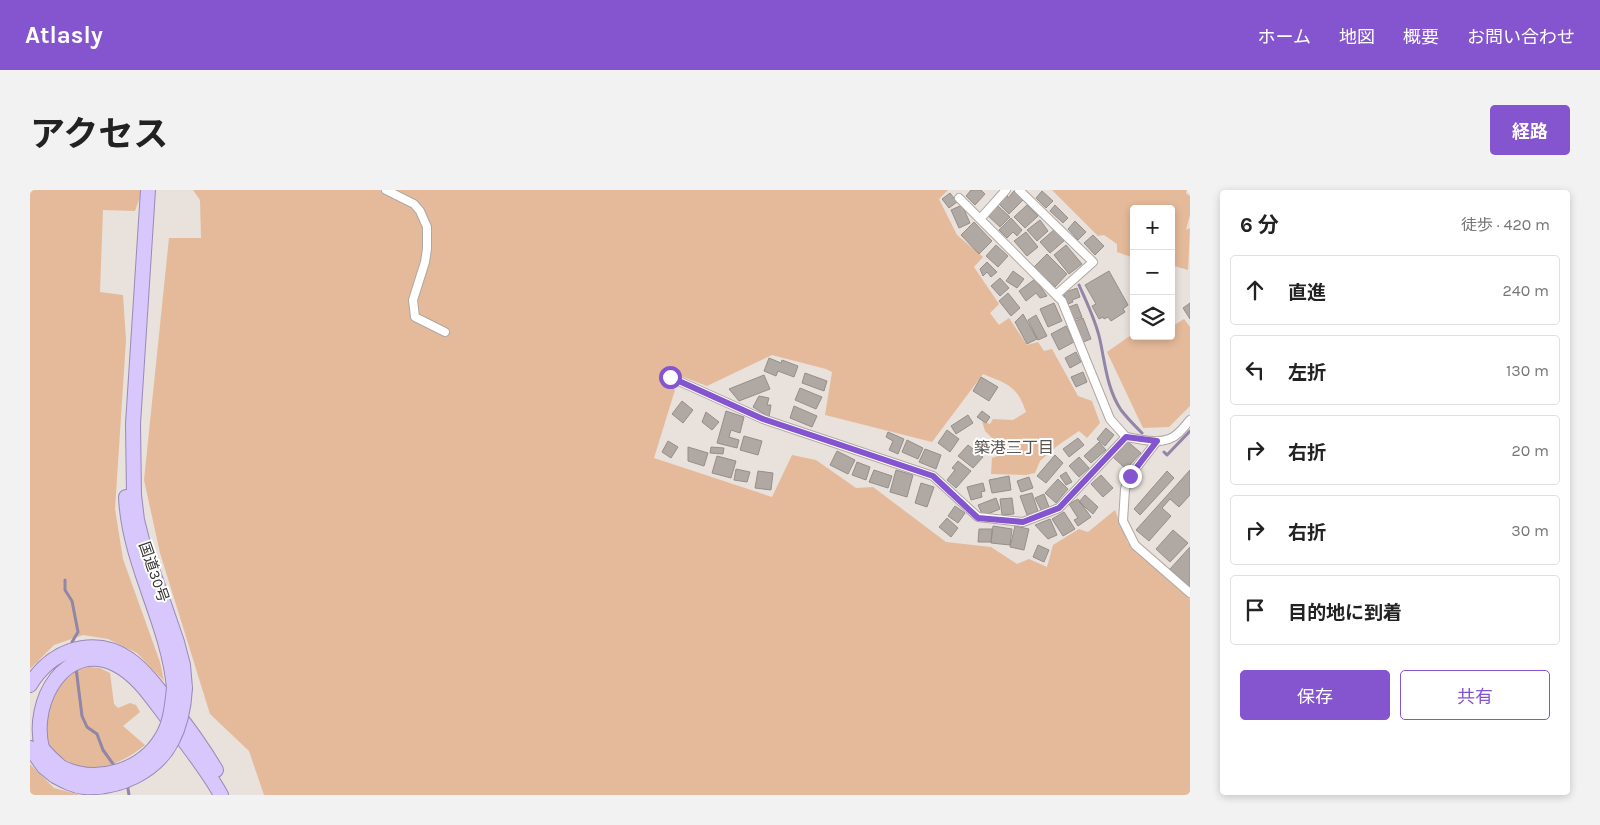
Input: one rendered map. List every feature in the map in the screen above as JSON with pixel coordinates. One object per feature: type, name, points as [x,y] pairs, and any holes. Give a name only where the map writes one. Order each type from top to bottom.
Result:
[{"type":"highway","name":"国道30号","points":[[30,748],[44,767],[58,772],[102,775],[128,768],[152,750],[162,737],[169,722],[179,688],[162,629],[136,556],[127,517],[127,466],[133,424],[148,190]]},
{"type":"highway","name":"国道30号","points":[[30,685],[43,668],[54,659],[94,659],[117,652],[127,657],[148,675],[195,737],[229,795]]},
{"type":"highway","name":"国道30号","points":[[105,655],[127,672],[147,692],[206,770],[221,795]]},
{"type":"highway","name":"国道30号","points":[[58,772],[42,748],[34,727],[34,716],[39,693],[65,659]]},
{"type":"street","points":[[386,190],[414,204],[420,211],[427,227],[425,262],[413,300],[415,317],[445,332]]},
{"type":"street","points":[[980,219],[1006,190]]},
{"type":"street","points":[[1019,190],[1093,262],[1056,295]]},
{"type":"street","points":[[959,198],[1062,301],[1110,419],[1126,437],[1157,441],[1170,439],[1178,434],[1190,420]]},
{"type":"street","points":[[670,377],[763,419],[933,476],[978,518],[1023,522],[1059,508],[1126,437]]},
{"type":"street","points":[[1157,441],[1130,476],[1125,489],[1123,521],[1135,545],[1190,593]]},
{"type":"shaded area","points":[[30,190],[140,190],[140,197],[135,211],[103,210],[100,292],[123,295],[126,340],[115,509],[123,559],[160,662],[164,681],[137,653],[108,639],[83,635],[54,645],[30,669]]},
{"type":"shaded area","points":[[193,190],[948,190],[939,199],[957,235],[983,257],[974,267],[999,304],[990,313],[999,325],[1009,318],[1027,345],[1038,342],[1044,351],[1052,349],[1078,396],[1092,401],[1100,423],[1087,438],[1079,431],[1057,446],[1040,461],[1035,473],[1026,475],[991,474],[992,458],[1004,454],[1003,449],[985,431],[982,421],[990,424],[993,419],[1013,420],[1026,412],[1019,396],[1005,383],[983,374],[932,442],[825,415],[832,372],[772,355],[707,386],[668,371],[667,378],[675,390],[654,458],[772,497],[792,455],[816,460],[856,488],[873,487],[946,542],[991,547],[1017,564],[1029,559],[1047,567],[1053,545],[1079,529],[1088,532],[1115,510],[1128,543],[1190,599],[1190,795],[264,795],[249,751],[210,714],[160,553],[144,480],[169,238],[201,238],[200,200]]},
{"type":"shaded area","points":[[1052,190],[1187,190],[1186,193],[1190,196],[1190,215],[1186,230],[1190,228],[1188,270],[1175,266],[1175,205],[1130,205],[1130,257],[1117,252],[1117,244],[1104,235],[1098,236]]},
{"type":"shaded area","points":[[1184,319],[1190,327],[1190,406],[1169,427],[1143,428],[1107,352],[1130,336],[1130,340],[1175,340],[1175,325]]},
{"type":"shaded area","points":[[89,667],[100,668],[110,673],[114,704],[118,708],[130,703],[136,705],[140,712],[123,726],[145,745],[127,758],[106,766],[85,767],[64,759],[52,748],[45,735],[44,699],[69,672]]},
{"type":"shaded area","points":[[30,764],[54,788],[80,795],[30,795]]},
{"type":"building","points":[[971,190],[981,190],[985,194],[975,205],[966,196]]},
{"type":"building","points":[[1014,191],[1023,200],[1009,214],[998,203],[1007,195],[1008,198]]},
{"type":"building","points":[[1042,191],[1053,201],[1046,208],[1036,198]]},
{"type":"building","points":[[950,193],[957,202],[949,208],[942,199]]},
{"type":"building","points":[[996,204],[1010,217],[1000,227],[986,214]]},
{"type":"building","points":[[962,205],[970,223],[959,228],[951,210]]},
{"type":"building","points":[[1027,205],[1038,216],[1025,228],[1014,217]]},
{"type":"building","points":[[1055,205],[1068,218],[1063,223],[1050,211]]},
{"type":"building","points":[[1011,218],[1022,230],[1017,236],[1013,232],[1007,238],[999,230]]},
{"type":"building","points":[[1040,220],[1048,231],[1037,241],[1027,230]]},
{"type":"building","points":[[1075,221],[1086,232],[1078,240],[1068,229]]},
{"type":"building","points":[[974,222],[992,241],[979,254],[961,235]]},
{"type":"building","points":[[1055,229],[1065,240],[1050,253],[1040,242]]},
{"type":"building","points":[[1026,232],[1038,247],[1027,256],[1014,241]]},
{"type":"building","points":[[1093,235],[1104,246],[1095,255],[1084,243]]},
{"type":"building","points":[[996,245],[1008,256],[998,267],[986,256]]},
{"type":"building","points":[[1066,245],[1082,264],[1069,274],[1054,255]]},
{"type":"building","points":[[1047,254],[1067,274],[1055,287],[1034,267]]},
{"type":"building","points":[[987,262],[997,272],[991,277],[987,272],[983,276],[980,269]]},
{"type":"building","points":[[1013,271],[1024,279],[1017,288],[1006,281]]},
{"type":"building","points":[[1109,271],[1128,305],[1123,309],[1125,312],[1111,321],[1108,317],[1099,319],[1092,306],[1096,304],[1085,285]]},
{"type":"building","points":[[1000,278],[1009,288],[1000,296],[991,286]]},
{"type":"building","points":[[1035,279],[1047,296],[1040,298],[1036,293],[1026,301],[1019,291]]},
{"type":"building","points":[[1077,288],[1080,297],[1068,304],[1063,293]]},
{"type":"building","points":[[1008,293],[1020,308],[1011,316],[999,301]]},
{"type":"building","points":[[1054,303],[1062,321],[1048,327],[1040,309]]},
{"type":"building","points":[[1190,303],[1190,319],[1183,308]]},
{"type":"building","points":[[1077,304],[1082,317],[1073,320],[1069,307]]},
{"type":"building","points":[[1023,314],[1037,339],[1027,344],[1015,322]]},
{"type":"building","points":[[1036,315],[1047,336],[1038,340],[1028,320]]},
{"type":"building","points":[[1083,318],[1091,339],[1083,342],[1075,321]]},
{"type":"building","points":[[1066,326],[1074,342],[1059,350],[1051,334]]},
{"type":"building","points":[[1076,352],[1081,362],[1070,368],[1065,358]]},
{"type":"building","points":[[769,358],[781,363],[782,360],[798,366],[794,377],[778,371],[776,376],[764,371]]},
{"type":"building","points":[[1083,372],[1087,382],[1076,387],[1071,377]]},
{"type":"building","points":[[805,373],[827,381],[824,391],[802,383]]},
{"type":"building","points":[[764,375],[770,389],[739,401],[729,389]]},
{"type":"building","points":[[981,377],[998,387],[989,401],[973,391]]},
{"type":"building","points":[[800,388],[822,397],[816,409],[795,400]]},
{"type":"building","points":[[759,396],[769,398],[767,405],[771,405],[769,417],[753,407]]},
{"type":"building","points":[[682,401],[693,410],[683,423],[672,414]]},
{"type":"building","points":[[794,406],[817,416],[812,427],[790,418]]},
{"type":"building","points":[[726,411],[744,417],[740,433],[731,430],[729,437],[739,440],[737,448],[717,443]]},
{"type":"building","points":[[982,411],[990,417],[986,423],[977,417]]},
{"type":"building","points":[[706,412],[719,422],[712,430],[702,422]]},
{"type":"building","points":[[968,415],[973,423],[956,434],[951,426]]},
{"type":"building","points":[[1106,428],[1114,435],[1105,446],[1097,439]]},
{"type":"building","points":[[947,430],[959,439],[950,452],[938,443]]},
{"type":"building","points":[[888,432],[904,439],[898,454],[889,450],[893,441],[886,437]]},
{"type":"building","points":[[744,436],[762,441],[758,455],[740,450]]},
{"type":"building","points":[[1078,438],[1084,445],[1069,457],[1063,449]]},
{"type":"building","points":[[907,440],[923,448],[918,459],[902,452]]},
{"type":"building","points":[[668,441],[678,447],[671,458],[662,452]]},
{"type":"building","points":[[1127,441],[1141,453],[1126,469],[1113,457]]},
{"type":"building","points":[[1099,442],[1106,450],[1091,463],[1084,456]]},
{"type":"building","points":[[968,445],[983,457],[973,468],[958,456]]},
{"type":"building","points":[[688,447],[708,453],[704,466],[688,461]]},
{"type":"building","points":[[711,447],[724,448],[723,454],[710,453]]},
{"type":"building","points":[[925,449],[941,455],[936,469],[919,462]]},
{"type":"building","points":[[837,451],[855,460],[848,474],[830,465]]},
{"type":"building","points":[[1055,455],[1063,463],[1046,483],[1037,476]]},
{"type":"building","points":[[717,456],[736,461],[731,478],[712,473]]},
{"type":"building","points":[[1079,457],[1089,468],[1079,477],[1069,466]]},
{"type":"building","points":[[958,461],[971,471],[956,488],[947,480],[955,470],[952,468]]},
{"type":"building","points":[[857,462],[870,467],[866,480],[852,475]]},
{"type":"building","points":[[736,469],[750,472],[747,482],[734,480]]},
{"type":"building","points":[[874,470],[892,476],[888,488],[869,482]]},
{"type":"building","points":[[896,470],[913,475],[907,497],[890,492]]},
{"type":"building","points":[[1190,470],[1190,495],[1179,507],[1170,499],[1162,508],[1171,516],[1149,541],[1136,530]]},
{"type":"building","points":[[758,471],[773,473],[771,490],[755,488]]},
{"type":"building","points":[[1167,471],[1174,478],[1140,515],[1134,509]]},
{"type":"building","points":[[1066,472],[1072,482],[1066,485],[1060,476]]},
{"type":"building","points":[[1101,475],[1113,488],[1103,497],[1091,484]]},
{"type":"building","points":[[1009,476],[1011,490],[992,493],[989,480]]},
{"type":"building","points":[[1029,477],[1033,488],[1021,492],[1017,481]]},
{"type":"building","points":[[1058,479],[1068,489],[1056,503],[1045,493]]},
{"type":"building","points":[[921,483],[934,487],[927,507],[915,503]]},
{"type":"building","points":[[983,483],[985,491],[981,492],[982,497],[971,500],[967,487]]},
{"type":"building","points":[[1032,493],[1038,511],[1027,515],[1020,496]]},
{"type":"building","points":[[1044,494],[1049,507],[1041,510],[1035,498]]},
{"type":"building","points":[[1085,495],[1098,507],[1093,514],[1079,502]]},
{"type":"building","points":[[996,498],[1000,509],[983,516],[978,505]]},
{"type":"building","points":[[1012,498],[1014,514],[1002,515],[1000,499]]},
{"type":"building","points":[[1078,499],[1091,517],[1078,526],[1074,520],[1078,518],[1069,504]]},
{"type":"building","points":[[955,506],[965,513],[958,523],[948,516]]},
{"type":"building","points":[[1064,512],[1075,529],[1063,536],[1052,519]]},
{"type":"building","points":[[947,518],[958,528],[951,537],[939,527]]},
{"type":"building","points":[[1050,519],[1057,535],[1048,539],[1035,525]]},
{"type":"building","points":[[993,526],[1012,529],[1010,545],[991,543]]},
{"type":"building","points":[[1015,526],[1029,529],[1024,550],[1010,547]]},
{"type":"building","points":[[979,529],[992,529],[991,542],[978,542]]},
{"type":"building","points":[[1173,530],[1188,543],[1170,562],[1156,549]]},
{"type":"building","points":[[1038,545],[1049,550],[1044,562],[1033,557]]},
{"type":"building","points":[[1190,547],[1190,587],[1170,569]]},
{"type":"waterway","points":[[1079,285],[1096,326],[1107,376],[1116,402],[1128,419],[1142,433]]},
{"type":"waterway","points":[[1164,452],[1167,455],[1190,431]]},
{"type":"waterway","points":[[65,580],[65,590],[72,601],[78,632],[72,642],[73,647]]},
{"type":"waterway","points":[[76,668],[82,716],[87,727],[97,734],[103,750],[116,768]]},
{"type":"waterway","points":[[127,783],[129,795]]},
{"type":"district","name":"築港三丁目","points":[[1014,447]]},
{"type":"route","points":[[670,377],[763,419],[933,476],[978,518],[1023,522],[1059,508],[1126,437],[1157,441],[1130,476]]}]
